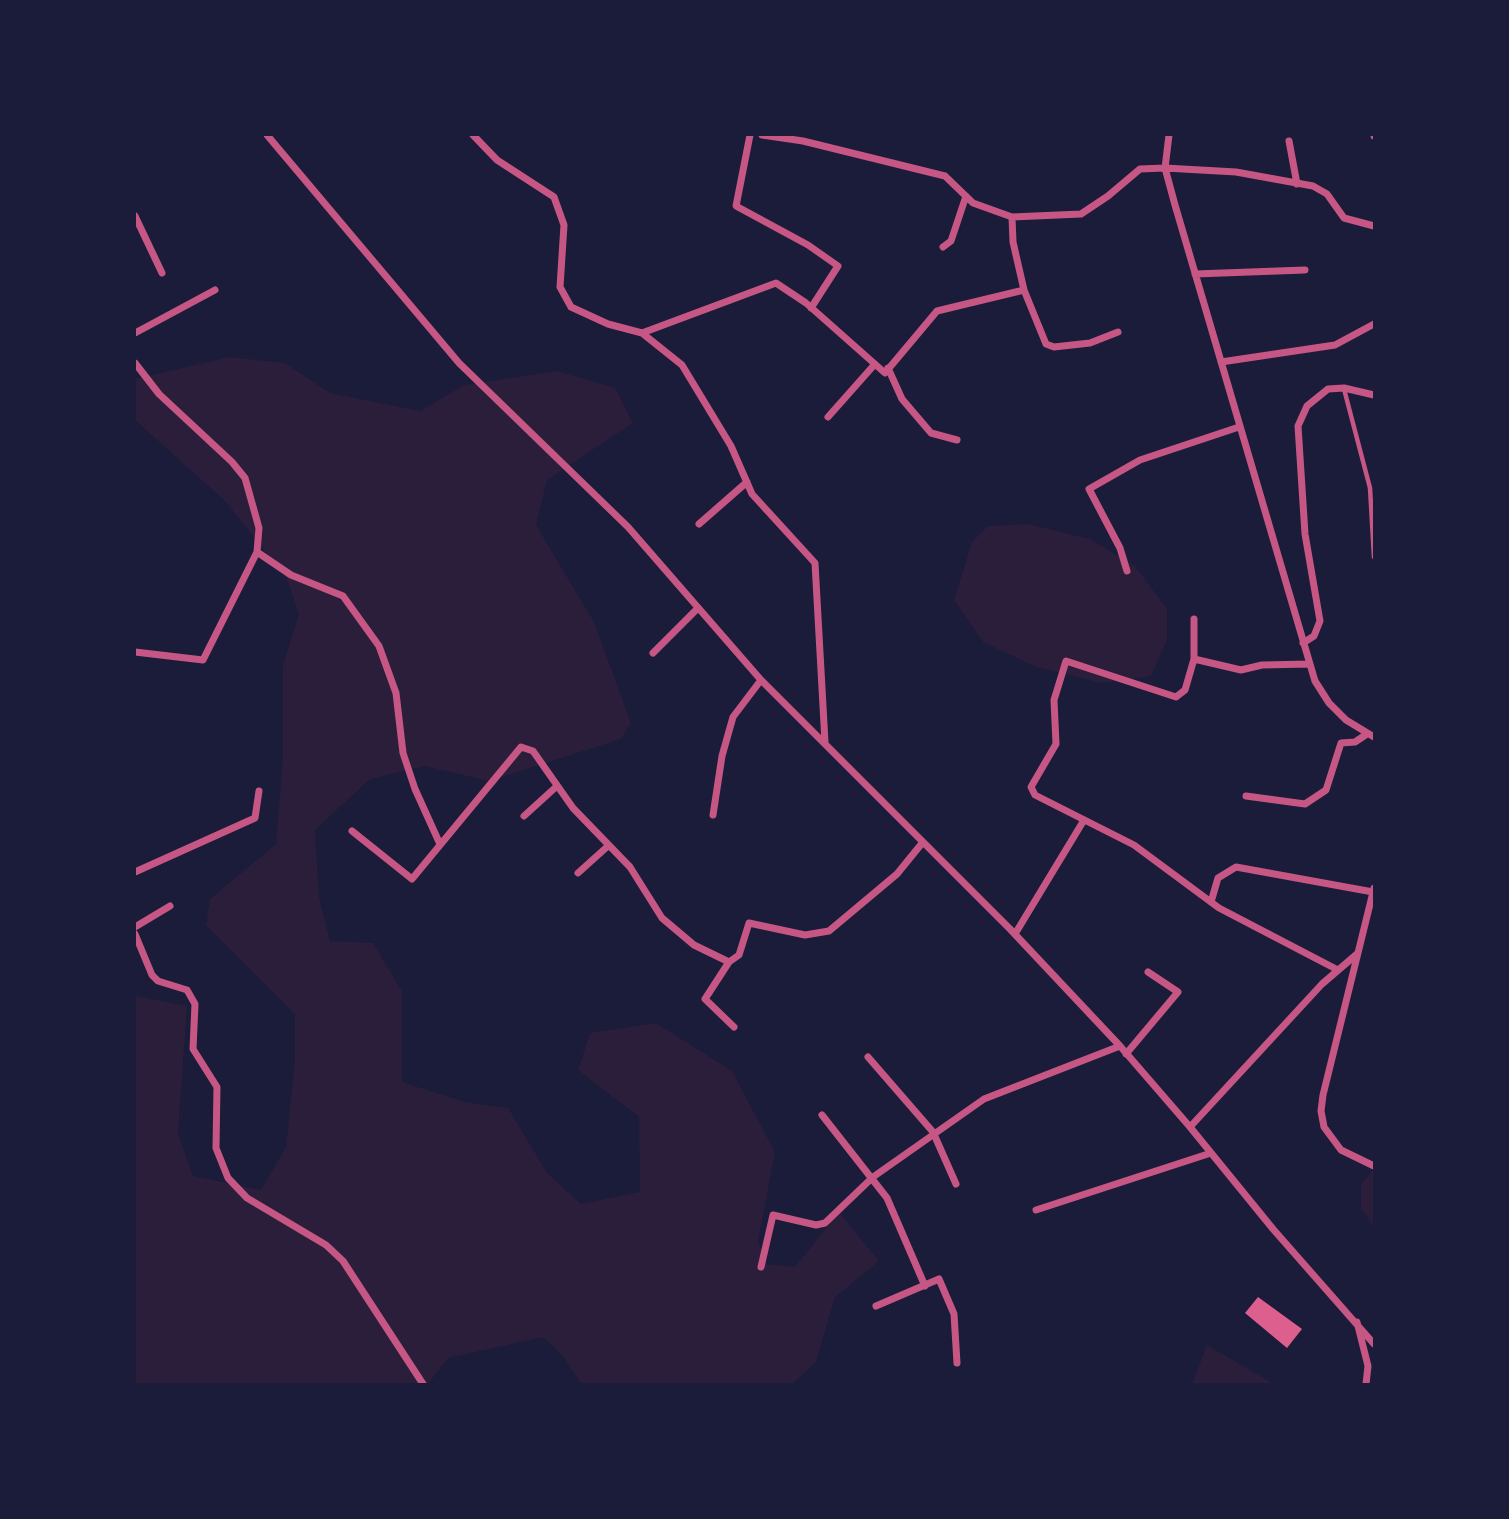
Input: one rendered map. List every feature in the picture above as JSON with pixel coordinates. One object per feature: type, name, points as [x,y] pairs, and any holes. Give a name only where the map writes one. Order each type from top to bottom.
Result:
[{"type":"street","points":[[267,135],[458,363],[628,527],[761,680],[1015,934],[1120,1046],[1191,1127],[1273,1230],[1357,1321],[1374,1344]]},
{"type":"street","points":[[473,135],[498,160],[554,197],[564,225],[560,288],[571,307],[608,324],[642,333],[682,365],[731,446],[752,494],[815,563],[825,743]]},
{"type":"street","points":[[750,135],[736,206],[838,266],[811,308]]},
{"type":"street","points":[[762,135],[805,138],[945,176],[973,203],[1013,217],[1081,214],[1108,197],[1140,169],[1165,168],[1236,172],[1321,189],[1345,218],[1374,226]]},
{"type":"street","points":[[1169,135],[1165,168],[1238,427],[1309,664],[1315,681],[1329,703],[1371,736]]},
{"type":"street","points":[[1289,142],[1297,184]]},
{"type":"street","points":[[943,247],[951,241],[966,196]]},
{"type":"street","points":[[135,216],[162,273]]},
{"type":"street","points":[[1013,217],[1013,242],[1024,290],[1046,344],[1054,347],[1090,343],[1118,332]]},
{"type":"street","points":[[1195,274],[1305,270]]},
{"type":"street","points":[[642,333],[776,283],[811,308],[885,373],[937,311],[1024,290]]},
{"type":"street","points":[[135,333],[215,290]]},
{"type":"street","points":[[1220,362],[1335,345],[1374,324]]},
{"type":"street","points":[[135,363],[159,394],[232,462],[245,478],[259,528],[257,552],[203,660],[135,652]]},
{"type":"street","points":[[828,417],[875,364]]},
{"type":"street","points":[[888,368],[902,399],[931,433],[957,440]]},
{"type":"street","points":[[1303,643],[1314,636],[1320,621],[1305,534],[1298,426],[1313,399],[1328,389],[1344,388],[1374,394]]},
{"type":"street","points":[[1127,571],[1120,548],[1089,489],[1140,460],[1238,427]]},
{"type":"street","points":[[699,524],[747,482]]},
{"type":"street","points":[[257,552],[290,575],[343,596],[379,646],[396,693],[403,753],[415,789],[439,842]]},
{"type":"street","points":[[653,653],[697,609]]},
{"type":"street","points":[[1194,620],[1194,659],[1185,690],[1176,697],[1066,661],[1054,701],[1056,744],[1031,787],[1035,795],[1134,845],[1211,902],[1338,970]]},
{"type":"street","points":[[1194,659],[1241,670],[1262,664],[1309,664]]},
{"type":"street","points":[[713,815],[722,755],[733,717],[761,680]]},
{"type":"street","points":[[1246,796],[1305,804],[1326,790],[1341,743],[1355,742],[1371,736]]},
{"type":"street","points":[[352,831],[411,880],[439,842],[520,747],[533,751],[557,786],[608,846],[630,867],[662,918],[694,945],[729,962]]},
{"type":"street","points":[[524,816],[557,786]]},
{"type":"street","points":[[135,872],[255,818],[259,791]]},
{"type":"street","points":[[1015,934],[1084,820]]},
{"type":"street","points":[[734,1027],[705,999],[729,962],[739,955],[749,923],[805,935],[829,931],[897,874],[923,842]]},
{"type":"street","points":[[578,873],[608,846]]},
{"type":"street","points":[[1211,902],[1218,878],[1236,867],[1374,890],[1321,1111],[1324,1127],[1341,1150],[1374,1166]]},
{"type":"street","points":[[136,923],[170,906]]},
{"type":"street","points":[[135,934],[152,975],[158,981],[187,990],[195,1004],[193,1049],[217,1087],[216,1148],[228,1178],[247,1198],[326,1245],[343,1261],[423,1384]]},
{"type":"street","points":[[1191,1127],[1357,953]]},
{"type":"street","points":[[1126,1054],[1178,992],[1148,972]]},
{"type":"street","points":[[761,1267],[773,1215],[816,1225],[825,1223],[873,1177],[933,1132],[984,1099],[1120,1046]]},
{"type":"street","points":[[868,1056],[933,1132],[956,1184]]},
{"type":"street","points":[[822,1115],[887,1198],[925,1286]]},
{"type":"street","points":[[1036,1210],[1211,1153]]},
{"type":"street","points":[[876,1306],[939,1279],[954,1314],[957,1363]]},
{"type":"street","points":[[1357,1321],[1368,1366],[1366,1384]]},
{"type":"lane","points":[[1344,388],[1370,488],[1374,557]]},
{"type":"shaded area","points":[[229,357],[285,363],[330,393],[420,411],[464,385],[557,371],[615,388],[633,423],[547,480],[536,525],[594,622],[631,723],[621,739],[489,781],[425,766],[370,779],[315,830],[319,897],[330,941],[373,943],[402,991],[402,1082],[465,1102],[508,1108],[547,1173],[581,1204],[640,1192],[639,1117],[578,1070],[590,1033],[656,1023],[732,1071],[775,1152],[758,1241],[767,1264],[795,1267],[839,1212],[879,1261],[835,1297],[816,1362],[792,1384],[581,1384],[563,1356],[543,1337],[448,1358],[428,1384],[135,1384],[135,996],[187,1006],[178,1134],[193,1176],[261,1190],[286,1147],[295,1059],[295,1014],[206,925],[210,899],[276,844],[283,758],[283,665],[299,614],[287,579],[226,502],[135,420],[135,379]]},
{"type":"shaded area","points":[[1028,524],[1090,539],[1135,566],[1167,609],[1167,640],[1151,676],[1102,683],[1036,667],[983,642],[954,600],[972,542],[988,526]]},
{"type":"shaded area","points":[[1374,1168],[1374,1227],[1361,1209],[1361,1185]]},
{"type":"shaded area","points":[[1207,1345],[1274,1384],[1192,1384]]},
{"type":"building","points":[[1258,1297],[1302,1329],[1287,1348],[1245,1313]]}]
